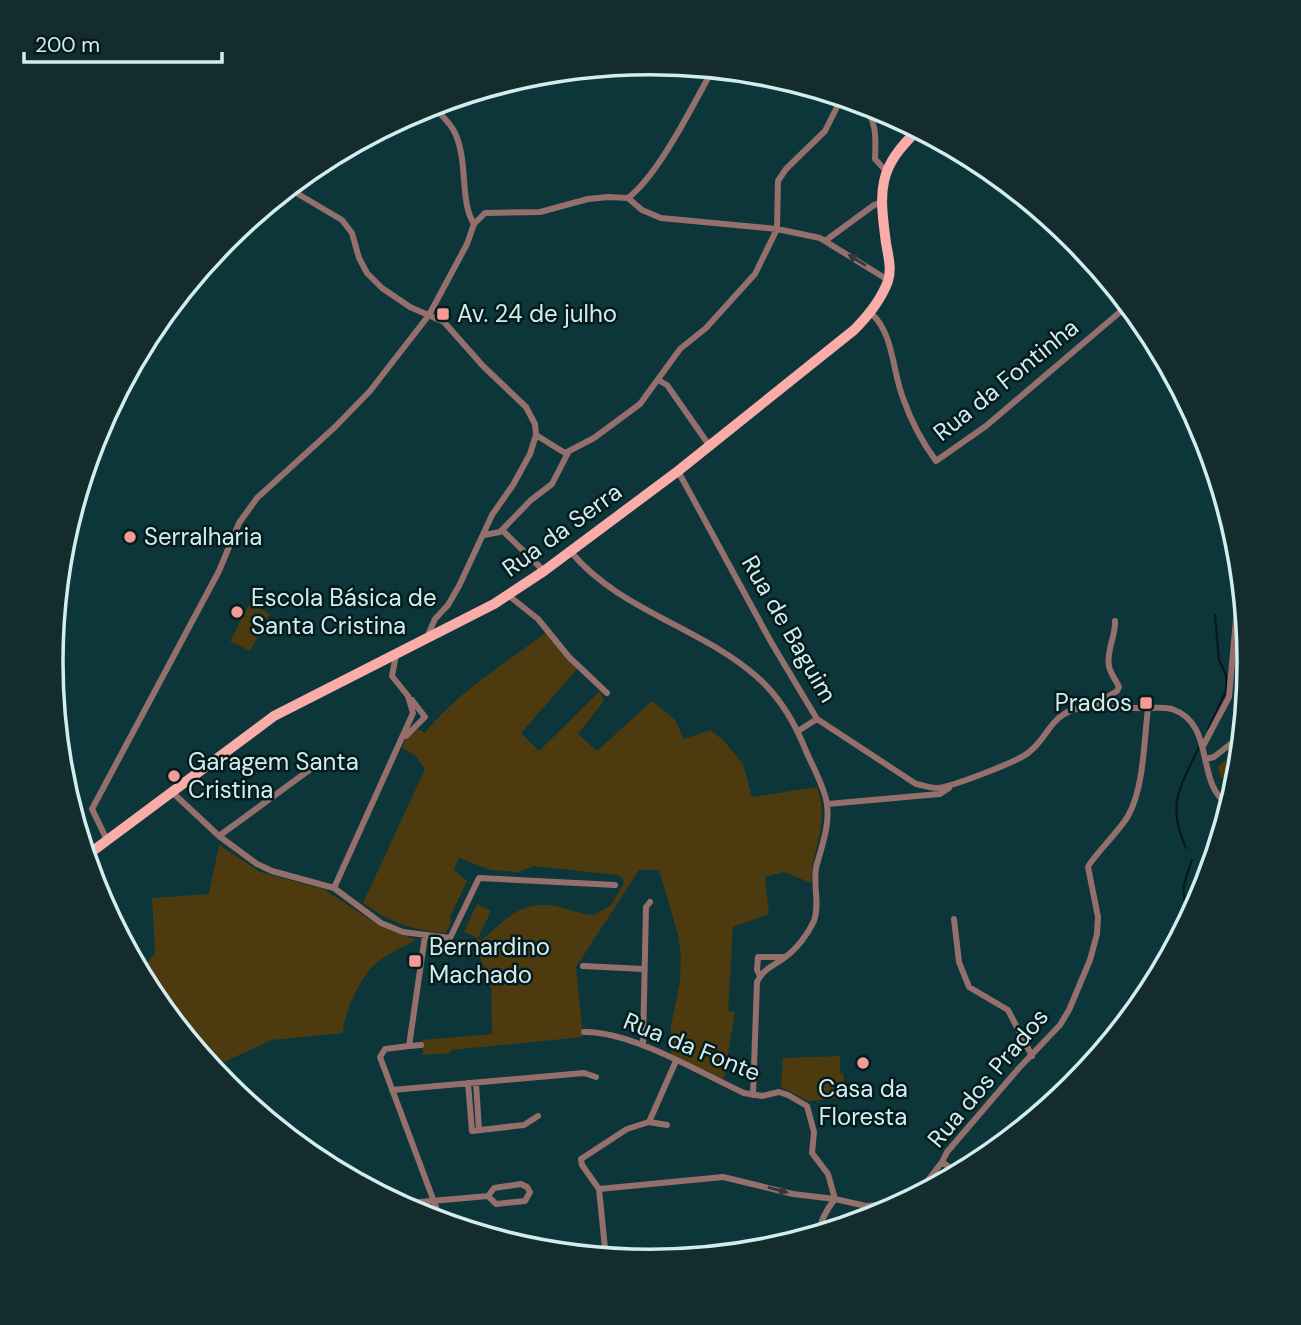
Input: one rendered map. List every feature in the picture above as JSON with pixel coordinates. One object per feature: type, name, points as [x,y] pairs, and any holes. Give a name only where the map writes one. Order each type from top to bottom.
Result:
[{"type":"main road","name":"Rua da Serra","points":[[94,850],[274,716],[509,595],[678,471],[854,330],[871,313],[888,280],[890,265],[881,204],[886,171],[896,153],[912,137]]},
{"type":"street","points":[[628,198],[639,189],[656,164],[708,78]]},
{"type":"street","points":[[536,435],[565,453],[594,438],[640,404],[680,349],[706,328],[755,274],[777,229],[778,181],[786,169],[825,131],[838,106]]},
{"type":"street","points":[[441,114],[454,131],[461,154],[467,214],[474,224]]},
{"type":"street","points":[[871,119],[876,129],[875,159],[886,171]]},
{"type":"street","points":[[297,193],[342,220],[352,233],[359,258],[367,273],[410,307],[444,322],[483,366],[526,407],[535,424],[536,435],[530,454],[492,515],[459,586],[448,605],[435,619],[427,637]]},
{"type":"street","points":[[107,840],[92,810],[219,571],[239,523],[257,498],[370,391],[429,316],[467,244],[474,224],[485,214],[540,212],[588,199],[628,198],[642,210],[661,218],[777,229],[820,238],[888,280]]},
{"type":"street","points":[[825,241],[874,205],[881,204]]},
{"type":"street","name":"Rua da Fontinha","points":[[871,313],[881,322],[902,397],[921,440],[936,461],[986,426],[1121,311]]},
{"type":"street","points":[[658,380],[667,385],[709,445]]},
{"type":"street","points":[[484,535],[502,530],[531,500],[552,484],[569,451]]},
{"type":"street","name":"Rua de Baguim","points":[[678,471],[771,642],[817,719],[916,784],[934,788],[953,786],[1027,753],[1060,715],[1070,710],[1169,708],[1187,718],[1199,733],[1213,787],[1222,798]]},
{"type":"street","points":[[502,530],[544,571]]},
{"type":"street","points":[[571,552],[586,570],[641,607],[739,663],[757,677],[798,731],[828,804],[825,832],[815,872],[815,918],[808,933],[786,957],[766,970],[757,982],[753,1095]]},
{"type":"street","points":[[509,595],[538,619],[569,657],[607,693]]},
{"type":"street","points":[[1203,746],[1228,697],[1236,618]]},
{"type":"street","points":[[1089,708],[1117,691],[1119,687],[1109,667],[1115,621]]},
{"type":"street","points":[[396,653],[392,676],[425,716],[402,740]]},
{"type":"street","points":[[334,888],[413,713],[408,696]]},
{"type":"street","name":"Rua dos Prados","points":[[930,1179],[956,1142],[1060,1025],[1069,1010],[1090,960],[1097,934],[1098,917],[1089,862],[1102,851],[1120,828],[1136,799],[1148,708]]},
{"type":"street","points":[[798,731],[817,719]]},
{"type":"street","points":[[1206,760],[1232,742]]},
{"type":"street","points":[[219,836],[312,768]]},
{"type":"street","points":[[828,804],[940,794],[953,786]]},
{"type":"street","points":[[172,792],[219,836],[247,857],[272,871],[334,888],[381,923],[402,932],[450,938],[479,878],[615,885]]},
{"type":"street","points":[[643,1045],[646,907],[650,902]]},
{"type":"street","points":[[954,919],[959,962],[970,987],[1008,1010],[1032,1056]]},
{"type":"street","points":[[409,1046],[425,936]]},
{"type":"street","points":[[760,976],[757,971],[758,957],[786,957]]},
{"type":"street","points":[[583,966],[644,970]]},
{"type":"street","name":"Rua da Fonte","points":[[584,1032],[614,1036],[643,1045],[744,1093],[762,1096],[779,1092],[807,1106],[814,1132],[812,1153],[828,1174],[835,1199]]},
{"type":"street","points":[[421,1045],[392,1047],[382,1052],[380,1057],[437,1209]]},
{"type":"street","points":[[649,1122],[676,1061]]},
{"type":"street","points":[[392,1090],[584,1073],[596,1077]]},
{"type":"street","points":[[472,1083],[472,1131],[524,1125],[538,1116]]},
{"type":"street","points":[[605,1248],[599,1189],[582,1165],[581,1159],[627,1129],[649,1122],[667,1125]]},
{"type":"street","points":[[943,1162],[950,1167]]},
{"type":"street","name":"Rua dos Prados","points":[[599,1189],[723,1177],[793,1194],[872,1206]]},
{"type":"street","points":[[420,1202],[488,1196],[496,1203],[515,1202],[525,1201],[530,1192],[527,1187],[521,1185],[494,1188],[488,1196]]},
{"type":"street","points":[[821,1225],[835,1199]]},
{"type":"shaded area","points":[[250,603],[270,614],[250,651],[230,641]]},
{"type":"shaded area","points":[[547,632],[577,669],[521,733],[539,751],[600,691],[604,701],[578,734],[597,751],[652,701],[675,720],[684,739],[710,730],[723,740],[743,764],[752,797],[817,787],[822,812],[811,883],[784,872],[765,877],[769,914],[733,927],[728,1011],[735,1012],[724,1079],[671,1054],[671,1026],[680,981],[681,957],[678,935],[659,870],[639,870],[576,967],[583,1037],[423,1055],[422,1040],[492,1034],[491,988],[477,949],[477,939],[482,940],[514,913],[532,906],[555,906],[594,915],[611,905],[624,883],[623,878],[617,875],[533,866],[519,872],[491,870],[459,858],[454,870],[467,881],[450,917],[451,923],[446,933],[402,924],[363,903],[425,769],[415,755],[402,748],[406,739],[418,729],[425,733],[467,691]]},
{"type":"shaded area","points":[[1230,757],[1226,781],[1220,776],[1218,766]]},
{"type":"shaded area","points":[[219,845],[260,872],[323,889],[380,926],[415,941],[384,958],[368,972],[351,1001],[343,1033],[272,1040],[221,1063],[184,1020],[146,962],[155,953],[152,898],[209,894]]},
{"type":"shaded area","points":[[477,904],[491,911],[478,938],[464,932]]},
{"type":"shaded area","points":[[840,1056],[840,1073],[843,1073],[847,1098],[808,1101],[781,1087],[783,1058]]},
{"type":"waterway","points":[[1208,729],[1226,691],[1226,675],[1219,660],[1215,615]]},
{"type":"waterway","points":[[1186,848],[1180,833],[1176,808],[1181,785],[1199,747]]},
{"type":"waterway","points":[[1186,903],[1184,889],[1192,860]]},
{"type":"place","name":"Av. 24 de julho","points":[[443,314]]},
{"type":"place","name":"Serralharia","points":[[130,537]]},
{"type":"place","name":"Escola Básica de Santa Cristina","points":[[237,612]]},
{"type":"place","name":"Prados","points":[[1146,703]]},
{"type":"place","name":"Garagem Santa Cristina","points":[[174,776]]},
{"type":"place","name":"Bernardino Machado","points":[[415,961]]},
{"type":"place","name":"Casa da Floresta","points":[[863,1063]]}]
